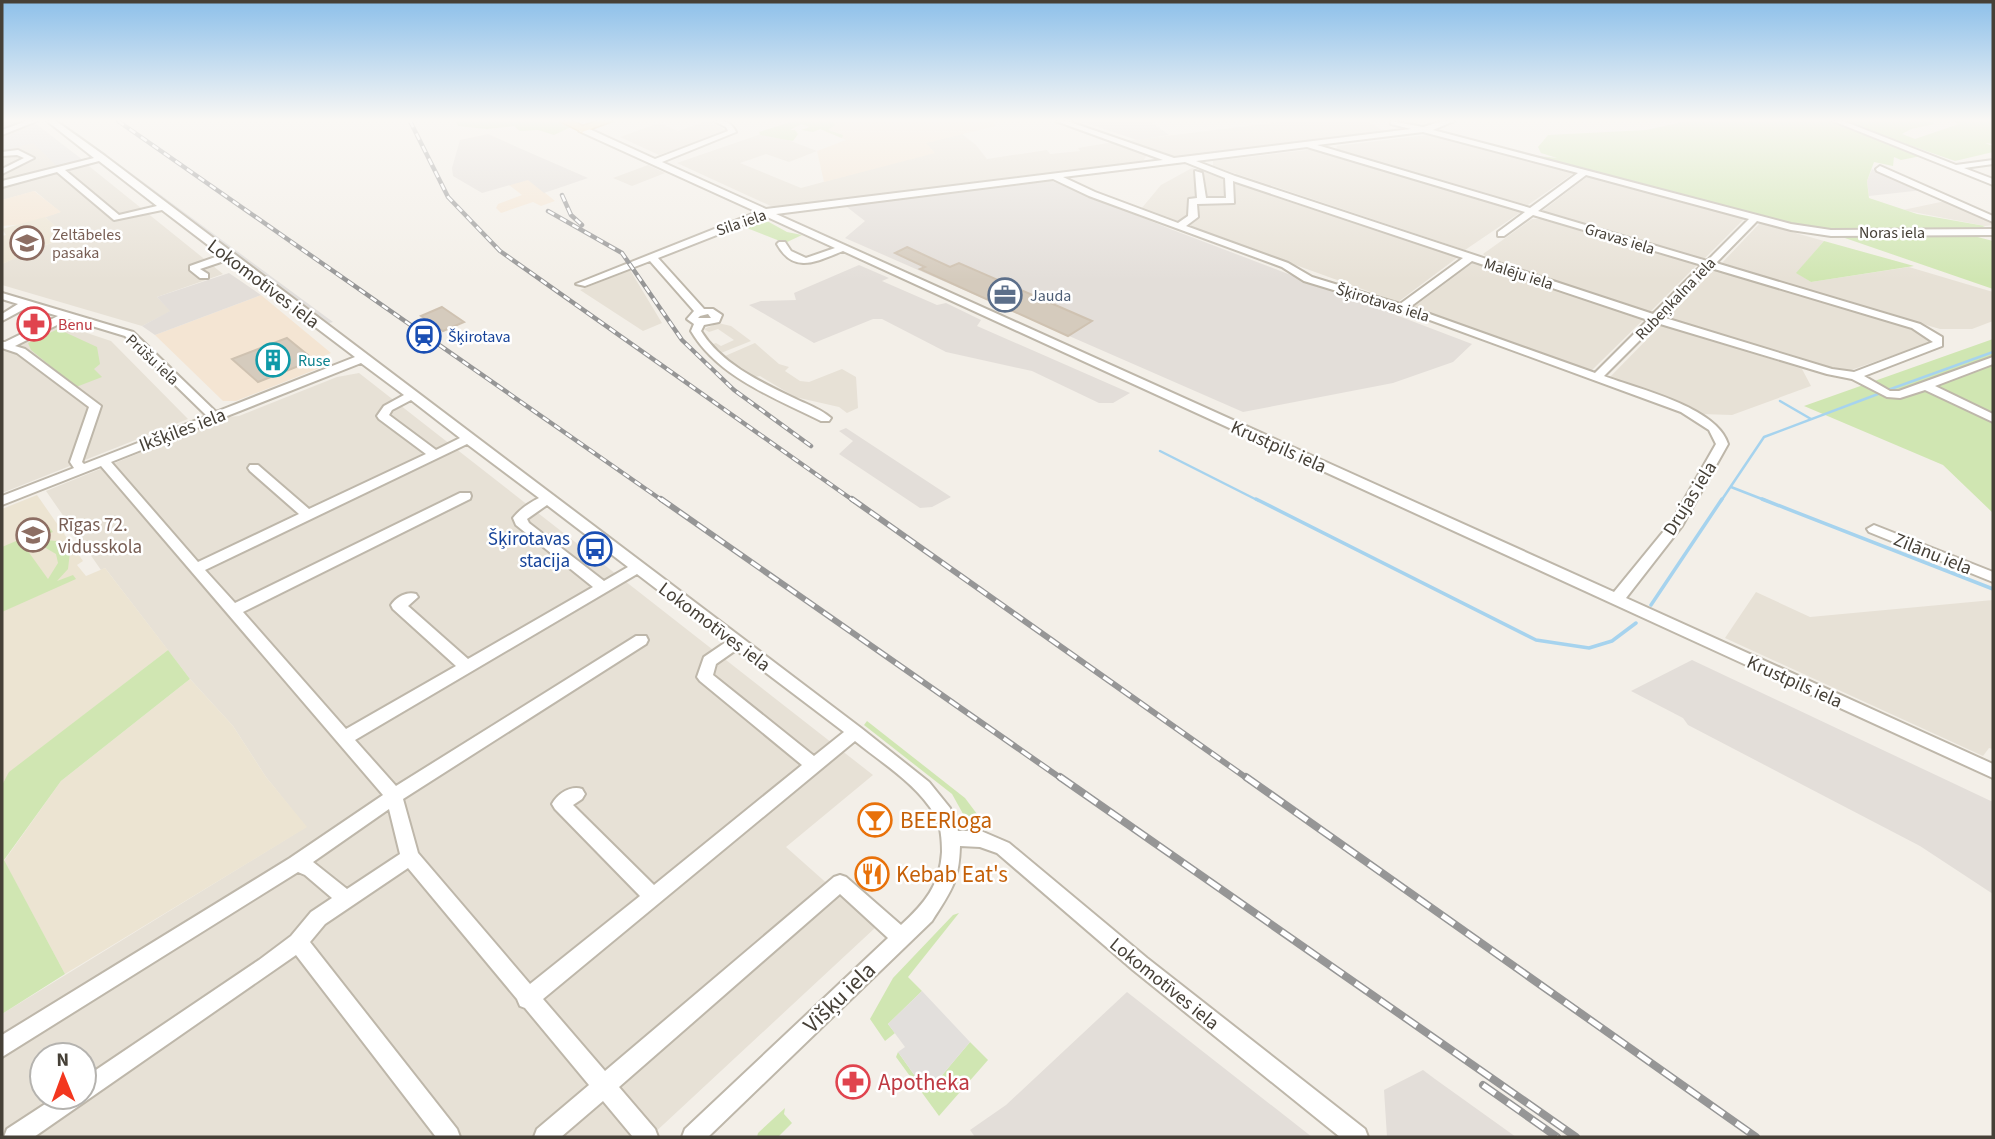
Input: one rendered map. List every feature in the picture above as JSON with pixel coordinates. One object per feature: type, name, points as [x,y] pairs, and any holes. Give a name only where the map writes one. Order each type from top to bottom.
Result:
[{"type":"street","points":[[2,174],[14,181]]},
{"type":"street","points":[[2,184],[39,174]]},
{"type":"street","points":[[64,174],[117,218],[164,207]]},
{"type":"street","name":"Lokomotīves iela","points":[[122,174],[855,732],[935,799],[944,813],[951,838],[981,839],[1003,848],[1140,964],[1357,1137]]},
{"type":"street","name":"Krustpils iela","points":[[682,174],[1993,771]]},
{"type":"street","name":"Sila iela","points":[[580,284],[766,212],[1069,174]]},
{"type":"street","points":[[1198,174],[1202,201]]},
{"type":"street","name":"Malēju iela","points":[[1223,174],[1749,349],[1855,376],[1887,394],[1900,395],[1993,360]]},
{"type":"street","name":"Gravas iela","points":[[1407,174],[1933,333],[1938,344],[1855,376]]},
{"type":"street","points":[[1501,234],[1582,174]]},
{"type":"street","name":"Noras iela","points":[[1588,174],[1791,227],[1831,233],[1991,234]]},
{"type":"street","points":[[1893,174],[1964,203],[1993,219]]},
{"type":"street","points":[[1976,174],[1993,182]]},
{"type":"street","name":"Šķirotavas iela","points":[[1054,176],[1092,194],[1285,265],[1308,279],[1401,308],[1685,410],[1714,427]]},
{"type":"street","points":[[1178,227],[1193,217],[1192,201],[1231,201],[1228,180],[1232,178]]},
{"type":"street","name":"Rubeņkalna iela","points":[[1596,378],[1755,218]]},
{"type":"street","points":[[782,244],[787,253],[805,262],[844,248]]},
{"type":"street","points":[[651,256],[700,317],[696,333],[701,342],[732,368],[825,418]]},
{"type":"street","points":[[204,276],[193,268],[228,257]]},
{"type":"street","points":[[1401,308],[1471,257]]},
{"type":"street","name":"Prūšu iela","points":[[2,296],[131,335],[214,416]]},
{"type":"street","points":[[2,318],[28,303]]},
{"type":"street","points":[[4,346],[69,315]]},
{"type":"street","points":[[4,346],[21,351],[94,406],[76,462],[82,469]]},
{"type":"street","name":"Ikšķiles iela","points":[[2,501],[363,358]]},
{"type":"street","points":[[1924,385],[1993,418]]},
{"type":"street","points":[[412,395],[388,408],[383,416],[435,455]]},
{"type":"street","name":"Drujas iela","points":[[1616,600],[1677,523],[1722,444],[1720,432],[1714,427]]},
{"type":"street","points":[[197,568],[468,439]]},
{"type":"street","points":[[103,461],[394,796],[410,857],[527,999],[647,1137]]},
{"type":"street","points":[[254,468],[308,515]]},
{"type":"street","points":[[234,610],[460,497]]},
{"type":"street","points":[[548,499],[520,518],[523,524],[601,586]]},
{"type":"street","name":"Zilānu iela","points":[[1874,529],[1993,577]]},
{"type":"street","points":[[344,738],[464,665],[637,568]]},
{"type":"street","points":[[411,597],[398,606],[464,665]]},
{"type":"street","points":[[2,1047],[296,864],[394,796],[641,640]]},
{"type":"street","points":[[736,642],[709,662],[705,677],[814,765]]},
{"type":"street","points":[[527,999],[855,732]]},
{"type":"street","points":[[576,794],[561,804],[653,896]]},
{"type":"street","name":"Višķu iela","points":[[693,1137],[925,915],[942,890],[950,870],[951,838]]},
{"type":"street","points":[[98,1081],[298,942],[318,918],[410,857]]},
{"type":"street","points":[[296,864],[311,869],[346,899]]},
{"type":"street","points":[[545,1137],[840,883],[902,938]]},
{"type":"street","points":[[298,942],[449,1137]]},
{"type":"street","points":[[16,1137],[54,1111]]},
{"type":"shaded area","points":[[2,174],[99,174],[223,274],[157,297],[171,311],[142,326],[2,285],[2,264],[17,257],[13,255],[68,238],[45,217],[60,212],[35,191],[2,200]]},
{"type":"shaded area","points":[[127,174],[133,174],[333,322],[329,323]]},
{"type":"shaded area","points":[[579,174],[588,178],[544,193],[528,180],[482,193],[453,176]]},
{"type":"shaded area","points":[[623,174],[662,174],[632,186],[613,178]]},
{"type":"shaded area","points":[[701,174],[767,174],[801,188],[852,174],[1037,174],[773,207]]},
{"type":"shaded area","points":[[822,174],[854,174],[824,182]]},
{"type":"shaded area","points":[[1181,174],[1211,174],[1458,257],[1398,302],[1141,209],[1161,185]]},
{"type":"shaded area","points":[[1237,174],[1398,174],[1521,212],[1465,250]]},
{"type":"shaded area","points":[[1414,174],[1572,174],[1525,207]]},
{"type":"shaded area","points":[[1870,174],[1885,174],[1923,190],[1869,196],[1867,181]]},
{"type":"shaded area","points":[[1588,176],[1744,219],[1704,259],[1541,212]]},
{"type":"shaded area","points":[[528,179],[555,201],[541,206],[533,202],[501,213],[496,208],[498,204],[522,195],[509,185]]},
{"type":"shaded area","name":"Jauda","points":[[1049,180],[1472,344],[1453,362],[1393,383],[1243,412],[845,238],[865,221],[843,204]]},
{"type":"shaded area","points":[[34,191],[61,212],[26,224],[2,226],[2,200]]},
{"type":"shaded area","points":[[1950,200],[1993,220],[1993,225],[1985,226],[1903,210]]},
{"type":"shaded area","name":"Zeltābeles pasaka","points":[[45,217],[69,238],[14,254],[18,257],[2,264],[2,236],[6,235],[2,229]]},
{"type":"shaded area","points":[[1532,219],[1543,219],[1698,264],[1650,312],[1488,259],[1483,254]]},
{"type":"shaded area","points":[[1760,223],[1824,241],[1797,273],[1811,282],[1909,267],[1993,292],[1993,321],[1972,329],[1940,329],[1720,265]]},
{"type":"shaded area","points":[[1474,262],[1645,318],[1590,372],[1412,308]]},
{"type":"shaded area","points":[[859,265],[889,278],[882,281],[937,305],[946,303],[981,320],[977,326],[1130,393],[1113,403],[1099,403],[1032,371],[946,352],[882,319],[873,319],[814,343],[749,305],[761,301],[796,300],[794,293]]},
{"type":"shaded area","points":[[630,270],[662,323],[643,331],[580,290]]},
{"type":"shaded area","points":[[1714,270],[1928,333],[1932,342],[1851,370],[1832,369],[1668,318]]},
{"type":"shaded area","points":[[229,273],[261,295],[155,335],[142,326],[170,311],[157,297]]},
{"type":"shaded area","points":[[261,295],[331,353],[314,360],[322,367],[236,401],[223,401],[155,335]]},
{"type":"shaded area","points":[[718,323],[731,326],[751,341],[721,353],[710,345],[716,343],[721,346],[734,340],[718,329],[709,332],[704,329]]},
{"type":"shaded area","points":[[60,324],[111,341],[188,419],[2,493],[2,352]]},
{"type":"shaded area","points":[[1662,324],[1802,369],[1811,386],[1732,415],[1701,414],[1691,407],[1610,377]]},
{"type":"shaded area","points":[[755,343],[779,364],[789,367],[785,371],[800,381],[809,382],[842,369],[856,377],[858,408],[847,413],[839,407],[795,397],[760,376],[755,377],[725,356]]},
{"type":"shaded area","points":[[359,373],[873,775],[786,847],[876,927],[650,1137],[2,1137],[2,1014],[306,827],[266,777],[233,726],[190,679],[105,568],[101,570],[46,491],[228,417],[239,416],[337,377]]},
{"type":"shaded area","points":[[846,428],[951,497],[932,507],[920,508],[839,454],[853,441],[839,431]]},
{"type":"shaded area","points":[[37,495],[83,561],[77,565],[86,576],[105,568],[168,650],[10,772],[2,785],[2,509]]},
{"type":"shaded area","points":[[1756,592],[1810,617],[1993,600],[1993,749],[1989,748],[1983,756],[1725,638]]},
{"type":"shaded area","points":[[1692,660],[1993,802],[1993,894],[1920,846],[1688,725],[1683,718],[1631,691]]},
{"type":"shaded area","points":[[190,679],[233,726],[266,777],[307,827],[65,974],[4,861],[61,781]]},
{"type":"shaded area","points":[[922,991],[970,1042],[927,1093],[898,1052],[905,1047],[888,1024]]},
{"type":"shaded area","points":[[1127,992],[1312,1137],[975,1137],[970,1130],[1006,1105]]},
{"type":"shaded area","points":[[1423,1070],[1516,1137],[1387,1137],[1384,1090]]},
{"type":"green space","points":[[1593,174],[1870,174],[1867,181],[1869,198],[1917,214],[1985,226],[1966,234],[1993,241],[1993,289],[1813,227],[1777,221]]},
{"type":"green space","points":[[752,220],[767,221],[787,232],[802,235],[785,243],[739,225]]},
{"type":"green space","points":[[1824,241],[1914,266],[1811,282],[1796,273]]},
{"type":"green space","points":[[58,329],[97,347],[100,364],[94,369],[102,377],[76,387],[31,350],[28,343]]},
{"type":"green space","points":[[1993,339],[1993,513],[1943,465],[1804,406]]},
{"type":"green space","points":[[49,527],[53,532],[36,539],[56,541],[70,552],[68,569],[57,581],[73,575],[76,579],[2,612],[2,547]],"holes":[[[25,547],[44,547],[56,554],[58,563],[48,579]]]},
{"type":"green space","points":[[168,650],[190,679],[61,781],[4,860],[65,974],[2,1014],[2,785],[9,772]]},
{"type":"green space","points":[[867,721],[965,798],[977,814],[978,830],[972,830],[952,794],[864,725]]},
{"type":"green space","points":[[959,913],[908,977],[922,991],[888,1024],[895,1033],[885,1041],[870,1019],[893,978],[953,915]]},
{"type":"green space","points":[[970,1042],[988,1060],[939,1116],[896,1057],[898,1052],[927,1093]]},
{"type":"green space","points":[[785,1108],[784,1114],[792,1123],[778,1137],[757,1137],[758,1133]]},
{"type":"building","name":"Jauda","points":[[907,247],[950,267],[959,263],[1092,321],[1068,336],[920,269],[925,267],[895,253]]},
{"type":"building","name":"Šķirotava","points":[[442,307],[464,322],[443,331],[421,316]]},
{"type":"building","name":"Ruse","points":[[287,338],[314,360],[258,382],[232,359]]},
{"type":"waterway","points":[[1888,390],[1993,352]]},
{"type":"waterway","points":[[1721,501],[1764,437],[1878,394]]},
{"type":"waterway","points":[[1780,401],[1811,419]]},
{"type":"waterway","points":[[1160,451],[1259,501]]},
{"type":"waterway","points":[[1731,487],[1767,501]]},
{"type":"waterway","points":[[1256,499],[1536,640],[1589,648],[1612,641],[1636,623]]},
{"type":"waterway","points":[[1651,605],[1722,499]]},
{"type":"waterway","points":[[1762,499],[1993,589]]},
{"type":"railway","points":[[194,174],[663,501]]},
{"type":"railway","points":[[437,174],[448,197],[500,251],[854,501]]},
{"type":"railway","points":[[562,195],[571,215],[582,225]]},
{"type":"railway","points":[[548,211],[622,253],[682,340],[734,390],[811,446]]},
{"type":"railway","points":[[661,499],[1062,779]]},
{"type":"railway","points":[[852,499],[1248,779]]},
{"type":"railway","points":[[1060,777],[1576,1137]]},
{"type":"railway","points":[[1246,777],[1756,1137]]},
{"type":"railway","points":[[1483,1085],[1557,1137]]},
{"type":"place","name":"Zeltābeles pasaka","points":[[27,243]]},
{"type":"place","name":"Jauda","points":[[1005,295]]},
{"type":"place","name":"Benu","points":[[34,324]]},
{"type":"place","name":"Šķirotava","points":[[424,336]]},
{"type":"place","name":"Ruse","points":[[273,360]]},
{"type":"place","name":"Rīgas 72. vidusskola","points":[[33,535]]},
{"type":"place","name":"Šķirotavas stacija","points":[[595,549]]},
{"type":"place","name":"BEERloga","points":[[875,820]]},
{"type":"place","name":"Kebab Eat's","points":[[872,874]]},
{"type":"place","name":"Apotheka","points":[[853,1082]]}]
